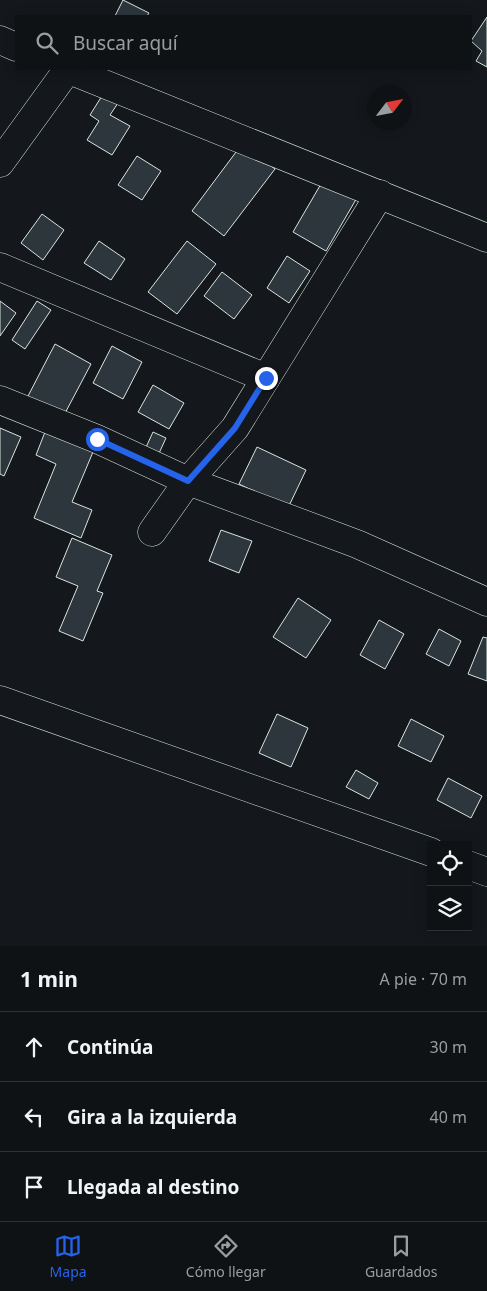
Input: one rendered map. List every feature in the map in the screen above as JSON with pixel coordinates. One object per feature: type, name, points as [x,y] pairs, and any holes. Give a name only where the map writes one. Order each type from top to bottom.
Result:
[{"type":"street","points":[[0,40],[15,47]]},
{"type":"street","points":[[0,162],[66,70]]},
{"type":"street","points":[[70,70],[487,238]]},
{"type":"street","points":[[152,532],[188,481],[235,428],[380,194]]},
{"type":"street","points":[[0,266],[266,378]]},
{"type":"street","points":[[0,400],[97,439],[188,481],[357,544],[487,602]]},
{"type":"street","points":[[0,700],[427,851]]},
{"type":"street","points":[[472,866],[487,872]]},
{"type":"building","points":[[123,0],[149,13],[148,15],[116,15]]},
{"type":"building","points":[[487,17],[487,67],[476,61],[482,51],[472,42]]},
{"type":"building","points":[[105,91],[120,100],[110,115],[130,126],[112,155],[87,140],[99,121],[90,115]]},
{"type":"building","points":[[242,144],[275,169],[224,236],[192,211]]},
{"type":"building","points":[[137,156],[161,171],[142,200],[118,185]]},
{"type":"building","points":[[325,177],[358,196],[326,251],[293,232]]},
{"type":"building","points":[[42,214],[64,230],[43,260],[21,243]]},
{"type":"building","points":[[99,241],[125,259],[111,280],[84,263]]},
{"type":"building","points":[[187,241],[216,264],[177,314],[148,292]]},
{"type":"building","points":[[287,256],[310,271],[289,303],[267,288]]},
{"type":"building","points":[[222,272],[252,295],[234,319],[204,296]]},
{"type":"building","points":[[0,301],[16,313],[0,336]]},
{"type":"building","points":[[37,301],[51,310],[25,349],[12,340]]},
{"type":"building","points":[[55,344],[91,364],[63,417],[27,398]]},
{"type":"building","points":[[112,346],[142,362],[123,399],[93,383]]},
{"type":"building","points":[[153,385],[184,403],[169,429],[138,412]]},
{"type":"building","points":[[0,428],[21,437],[4,476],[0,474]]},
{"type":"building","points":[[45,432],[93,452],[72,502],[92,510],[81,538],[34,518],[56,464],[36,455]]},
{"type":"building","points":[[153,432],[166,438],[155,462],[142,456]]},
{"type":"building","points":[[257,447],[306,470],[288,508],[239,484]]},
{"type":"building","points":[[221,530],[252,541],[239,573],[209,561]]},
{"type":"building","points":[[72,538],[112,555],[97,591],[103,593],[83,641],[59,631],[78,586],[56,577]]},
{"type":"building","points":[[298,598],[331,620],[306,658],[273,637]]},
{"type":"building","points":[[379,620],[404,634],[385,669],[360,655]]},
{"type":"building","points":[[439,629],[461,641],[449,666],[426,654]]},
{"type":"building","points":[[483,637],[487,638],[487,681],[468,674]]},
{"type":"building","points":[[277,714],[308,728],[291,767],[259,753]]},
{"type":"building","points":[[411,719],[444,736],[431,762],[398,746]]},
{"type":"building","points":[[356,770],[378,783],[369,799],[346,787]]},
{"type":"building","points":[[448,778],[482,796],[471,818],[437,800]]},
{"type":"route","points":[[97,439],[188,481],[235,428],[266,378]]}]
